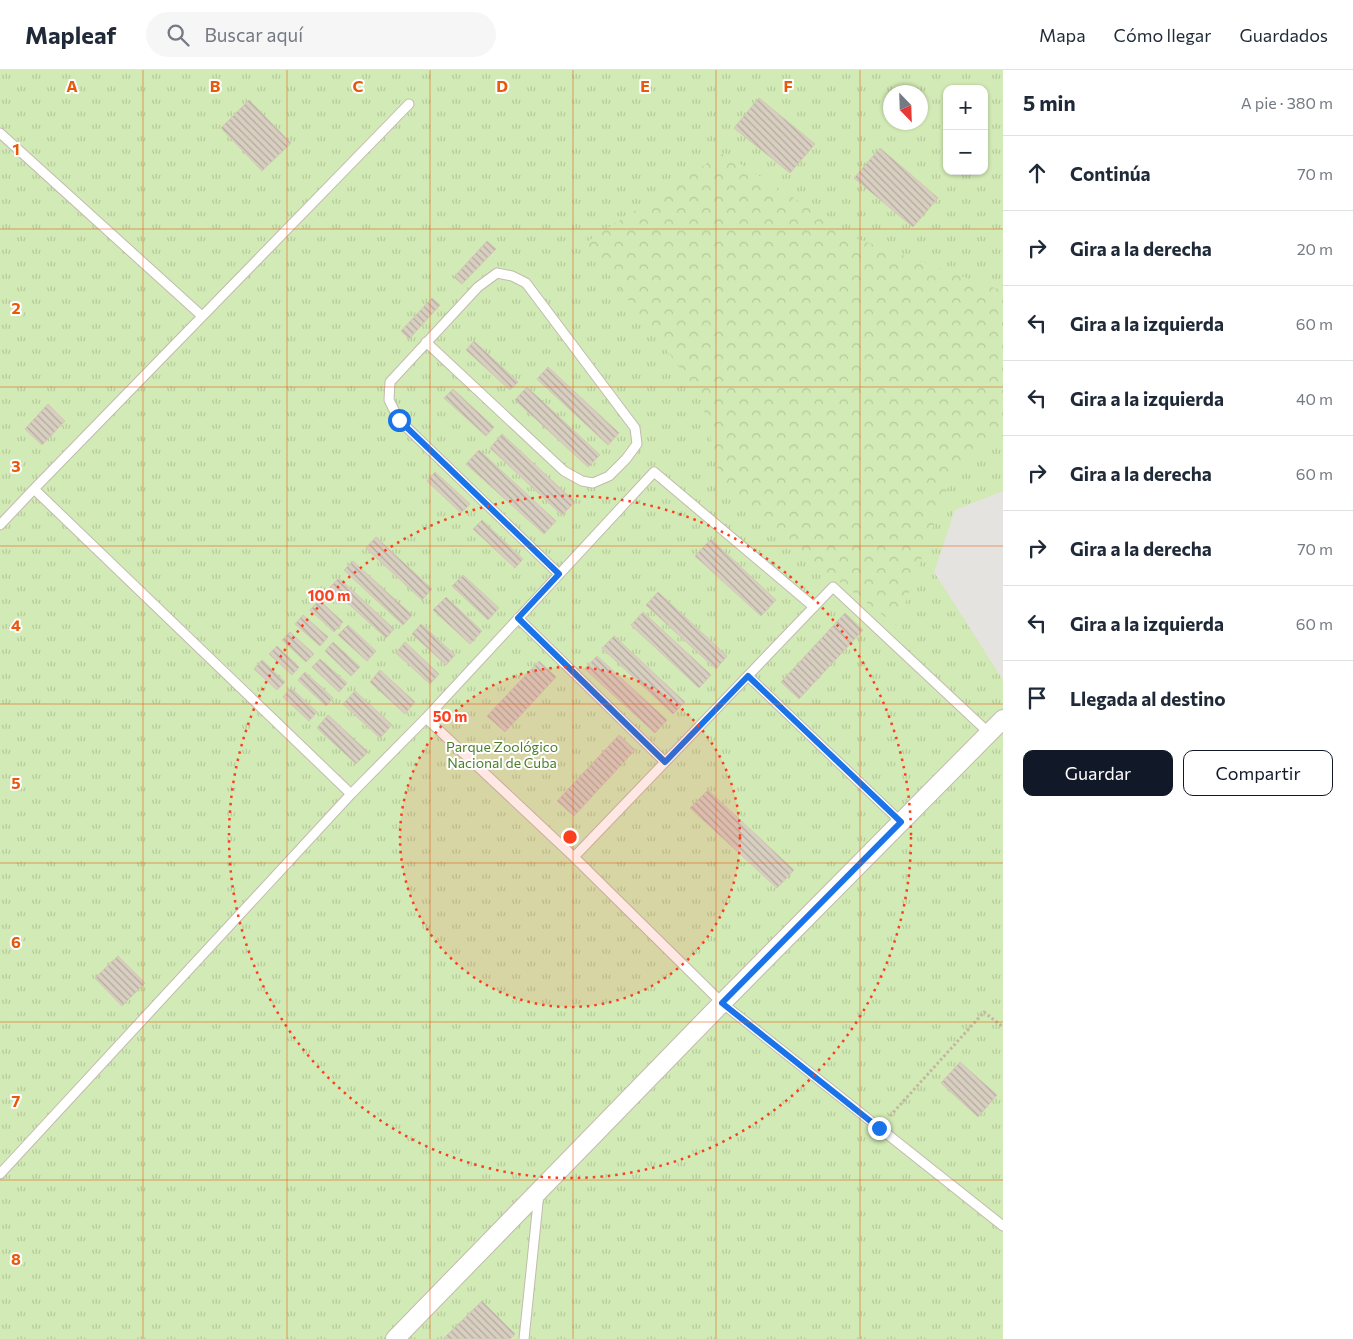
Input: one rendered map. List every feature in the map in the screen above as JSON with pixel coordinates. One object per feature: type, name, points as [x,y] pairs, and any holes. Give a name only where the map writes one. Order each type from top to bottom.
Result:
[{"type":"street","points":[[394,1339],[1003,719]]},
{"type":"lane","points":[[0,526],[409,104]]},
{"type":"lane","points":[[0,134],[202,316]]},
{"type":"lane","points":[[426,342],[564,470],[582,481],[593,484],[609,476],[626,459],[637,444],[635,428],[526,283],[512,276],[497,273],[478,287],[426,342],[390,382],[389,400],[399,420],[559,574]]},
{"type":"lane","points":[[0,1174],[351,794],[426,718],[654,472],[814,607]]},
{"type":"lane","points":[[34,489],[351,794]]},
{"type":"lane","points":[[574,857],[833,586],[989,733]]},
{"type":"lane","points":[[518,618],[665,762]]},
{"type":"lane","points":[[748,676],[901,822]]},
{"type":"lane","points":[[426,718],[574,857],[722,1003],[1003,1226]]},
{"type":"lane","points":[[524,1339],[539,1191]]},
{"type":"path","points":[[879,1128],[984,1012],[1003,1027]]},
{"type":"green space","name":"Parque Zoológico Nacional de Cuba","points":[[0,70],[1003,70],[1003,1339],[0,1339]]},
{"type":"green space","points":[[723,153],[858,239],[1003,291],[1003,436],[956,465],[897,626],[724,493],[700,394],[585,243]]},
{"type":"shaded area","points":[[1003,491],[1003,680],[934,572],[955,510]]},
{"type":"building","points":[[759,98],[815,144],[790,173],[734,128]]},
{"type":"building","points":[[249,100],[291,143],[262,171],[221,128]]},
{"type":"building","points":[[880,148],[938,198],[913,227],[854,178]]},
{"type":"building","points":[[487,241],[496,249],[462,284],[454,277]]},
{"type":"building","points":[[432,298],[440,305],[409,339],[401,331]]},
{"type":"building","points":[[474,341],[518,382],[510,390],[466,350]]},
{"type":"building","points":[[548,367],[619,433],[608,445],[537,379]]},
{"type":"building","points":[[527,387],[600,455],[588,467],[515,400]]},
{"type":"building","points":[[453,389],[494,427],[486,436],[444,398]]},
{"type":"building","points":[[48,404],[65,421],[42,445],[25,429]]},
{"type":"building","points":[[502,434],[575,502],[562,515],[490,448]]},
{"type":"building","points":[[479,450],[556,521],[544,534],[466,464]]},
{"type":"building","points":[[435,472],[470,504],[461,513],[427,481]]},
{"type":"building","points":[[482,520],[523,559],[515,568],[473,529]]},
{"type":"building","points":[[376,537],[432,589],[422,600],[366,548]]},
{"type":"building","points":[[711,539],[776,600],[761,616],[695,556]]},
{"type":"building","points":[[353,561],[412,615],[403,625],[344,570]]},
{"type":"building","points":[[463,575],[499,608],[488,620],[452,586]]},
{"type":"building","points":[[339,578],[394,629],[386,638],[330,587]]},
{"type":"building","points":[[658,592],[727,656],[716,669],[646,605]]},
{"type":"building","points":[[446,597],[482,631],[470,644],[433,610]]},
{"type":"building","points":[[319,600],[343,622],[334,632],[310,610]]},
{"type":"building","points":[[643,612],[711,675],[699,688],[631,625]]},
{"type":"building","points":[[845,613],[863,630],[799,699],[781,682]]},
{"type":"building","points":[[303,615],[328,637],[320,646],[295,624]]},
{"type":"building","points":[[421,624],[455,655],[446,665],[412,634]]},
{"type":"building","points":[[348,625],[376,651],[367,661],[338,635]]},
{"type":"building","points":[[290,632],[314,654],[306,662],[282,640]]},
{"type":"building","points":[[614,636],[685,702],[673,714],[602,648]]},
{"type":"building","points":[[333,642],[360,667],[351,676],[325,651]]},
{"type":"building","points":[[405,642],[439,674],[430,684],[396,653]]},
{"type":"building","points":[[277,646],[299,667],[292,675],[269,654]]},
{"type":"building","points":[[597,656],[667,720],[655,733],[585,669]]},
{"type":"building","points":[[320,659],[347,683],[339,692],[312,667]]},
{"type":"building","points":[[262,660],[285,682],[277,690],[254,669]]},
{"type":"building","points":[[539,661],[556,677],[505,732],[487,716]]},
{"type":"building","points":[[380,670],[415,702],[405,714],[370,682]]},
{"type":"building","points":[[305,672],[333,698],[326,706],[298,680]]},
{"type":"building","points":[[291,688],[317,712],[309,721],[283,697]]},
{"type":"building","points":[[355,691],[392,725],[380,738],[343,704]]},
{"type":"building","points":[[328,715],[368,752],[356,764],[317,728]]},
{"type":"building","points":[[619,735],[635,750],[574,816],[557,801]]},
{"type":"building","points":[[708,790],[794,870],[777,888],[690,808]]},
{"type":"building","points":[[118,956],[145,983],[122,1006],[95,978]]},
{"type":"building","points":[[960,1062],[997,1095],[978,1117],[941,1083]]},
{"type":"building","points":[[482,1301],[515,1334],[510,1339],[443,1339]]},
{"type":"route","points":[[399,420],[559,574],[518,618],[665,762],[748,676],[901,822],[722,1003],[879,1128]]}]
